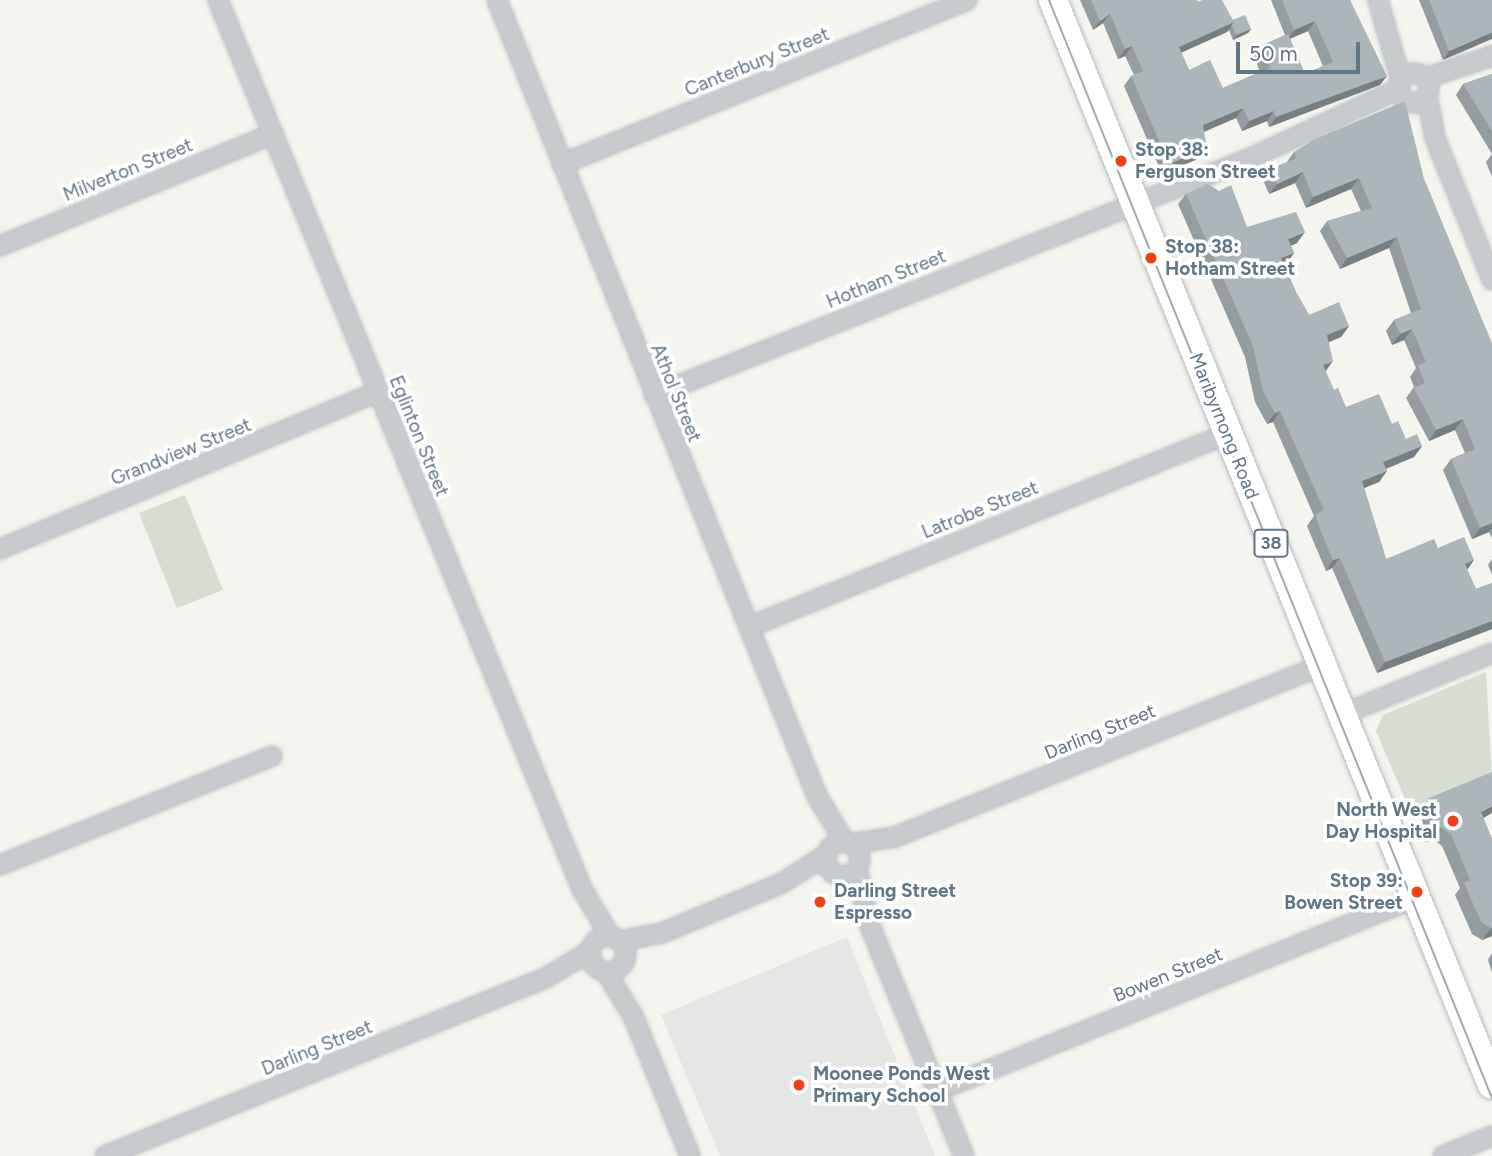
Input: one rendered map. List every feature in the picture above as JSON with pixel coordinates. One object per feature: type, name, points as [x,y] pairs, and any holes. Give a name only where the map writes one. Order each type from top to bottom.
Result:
[{"type":"main road","name":"Maribyrnong Road","points":[[1053,0],[1492,1085]]},
{"type":"street","name":"Eglinton Street","points":[[218,0],[582,889],[620,949],[633,1016]]},
{"type":"street","name":"Canterbury Street","points":[[562,164],[967,0]]},
{"type":"street","points":[[1378,0],[1395,40],[1425,84],[1435,138],[1492,280]]},
{"type":"street","name":"Athol Street","points":[[496,2],[817,796],[848,843],[858,867]]},
{"type":"street","points":[[1395,40],[1402,94],[1435,138]]},
{"type":"street","points":[[1402,94],[1492,56]]},
{"type":"street","points":[[1402,94],[1425,84]]},
{"type":"street","name":"Hotham Street","points":[[654,395],[1402,94]]},
{"type":"street","name":"Milverton Street","points":[[0,246],[273,134]]},
{"type":"street","name":"Grandview Street","points":[[0,549],[378,392]]},
{"type":"street","name":"Latrobe Street","points":[[749,627],[1227,434]]},
{"type":"street","points":[[1341,715],[1492,653]]},
{"type":"street","name":"Darling Street","points":[[827,853],[848,843],[895,837],[1321,666]]},
{"type":"street","points":[[0,866],[272,756]]},
{"type":"street","name":"Athol Street","points":[[817,796],[827,853],[835,874]]},
{"type":"street","name":"Darling Street","points":[[835,874],[858,867],[895,837]]},
{"type":"street","points":[[596,959],[782,883],[827,853]]},
{"type":"street","points":[[858,867],[868,921],[964,1156]]},
{"type":"street","points":[[782,883],[835,874],[868,921]]},
{"type":"street","name":"Eglinton Street","points":[[582,889],[596,959],[633,1016],[691,1156]]},
{"type":"street","name":"Bowen Street","points":[[937,1091],[1415,898]]},
{"type":"street","points":[[596,959],[620,949]]},
{"type":"street","name":"Darling Street","points":[[105,1156],[596,959]]},
{"type":"street","points":[[1443,1156],[1492,1136]]},
{"type":"shaded area","points":[[185,495],[223,590],[177,608],[139,513]]},
{"type":"shaded area","points":[[1486,672],[1492,778],[1410,811],[1376,731],[1383,715]]},
{"type":"shaded area","name":"Moonee Ponds West Primary School","points":[[847,937],[935,1156],[720,1156],[661,1015]]},
{"type":"building","points":[[1091,0],[1222,0],[1234,22],[1179,47],[1189,70],[1210,60],[1223,88],[1270,68],[1261,46],[1288,34],[1305,74],[1333,62],[1315,21],[1294,30],[1282,0],[1350,0],[1387,76],[1276,117],[1274,111],[1249,121],[1243,108],[1203,125],[1207,148],[1169,164],[1131,76],[1143,71],[1132,46],[1125,49],[1110,14],[1100,21]]},
{"type":"building","points":[[1429,0],[1492,0],[1492,32],[1449,51]]},
{"type":"building","points":[[1245,15],[1251,29],[1236,35],[1232,20]]},
{"type":"building","points":[[1492,74],[1492,131],[1463,84]]},
{"type":"building","points":[[1405,101],[1424,179],[1492,344],[1492,523],[1480,528],[1451,459],[1475,449],[1463,419],[1436,430],[1414,388],[1425,383],[1418,366],[1426,362],[1412,329],[1400,334],[1394,320],[1421,309],[1397,237],[1347,258],[1327,221],[1372,208],[1359,178],[1313,197],[1303,172],[1277,184],[1270,169],[1296,158],[1294,152],[1313,140]]},
{"type":"building","points":[[1208,184],[1219,191],[1231,185],[1247,227],[1296,212],[1305,232],[1288,239],[1294,253],[1281,258],[1296,292],[1309,315],[1339,302],[1349,326],[1327,335],[1333,361],[1323,365],[1334,390],[1338,388],[1346,407],[1379,394],[1392,424],[1398,421],[1406,439],[1417,434],[1422,446],[1383,462],[1387,471],[1362,481],[1386,559],[1434,539],[1438,548],[1464,537],[1474,560],[1465,564],[1476,589],[1492,583],[1492,621],[1385,662],[1340,558],[1333,560],[1324,539],[1315,515],[1324,510],[1280,411],[1275,413],[1263,391],[1253,346],[1186,194]]},
{"type":"building","points":[[1492,772],[1492,806],[1481,812],[1492,839],[1491,928],[1481,922],[1464,883],[1470,880],[1451,834],[1442,828],[1434,830],[1429,798]]},
{"type":"tram line","points":[[1049,0],[1492,1098]]},
{"type":"place","name":"Stop 38: Ferguson Street","points":[[1121,161]]},
{"type":"place","name":"Stop 38: Hotham Street","points":[[1151,258]]},
{"type":"place","name":"North West Day Hospital","points":[[1453,821]]},
{"type":"place","name":"Stop 39: Bowen Street","points":[[1417,892]]},
{"type":"place","name":"Darling Street Espresso","points":[[820,902]]},
{"type":"place","name":"Moonee Ponds West Primary School","points":[[799,1085]]}]
